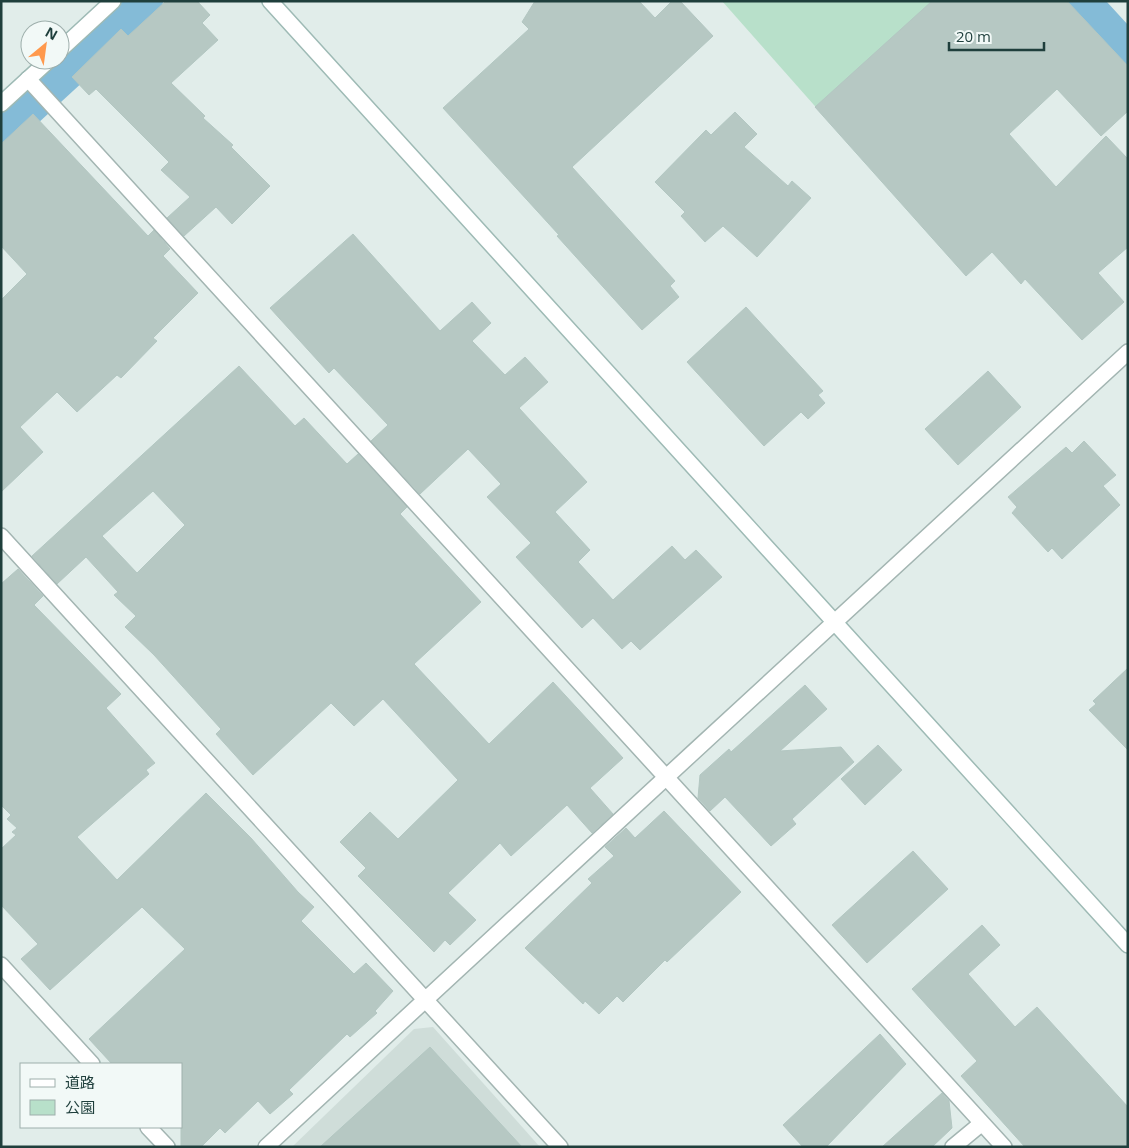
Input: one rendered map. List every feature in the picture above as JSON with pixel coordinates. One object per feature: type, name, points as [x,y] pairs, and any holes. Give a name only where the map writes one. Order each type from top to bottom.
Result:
[{"type":"street","points":[[70,41],[113,1]]},
{"type":"street","points":[[270,1],[1128,945]]},
{"type":"street","points":[[1,104],[38,70]]},
{"type":"street","points":[[28,79],[1004,1147]]},
{"type":"street","points":[[266,1147],[666,779],[833,622],[1128,352]]},
{"type":"street","points":[[1,536],[560,1147]]},
{"type":"street","points":[[1,965],[91,1063]]},
{"type":"street","points":[[953,1147],[982,1122]]},
{"type":"street","points":[[149,1128],[167,1147]]},
{"type":"shaded area","points":[[433,1027],[540,1147],[292,1147],[414,1029]]},
{"type":"green space","points":[[722,1],[963,1],[829,122]]},
{"type":"building","points":[[166,1],[197,1],[210,15],[202,23],[218,40],[171,83],[205,116],[203,118],[233,145],[231,147],[270,186],[232,224],[216,207],[184,236],[167,218],[190,197],[161,170],[169,162],[96,89],[89,95],[72,77],[121,29],[128,36]]},
{"type":"building","points":[[535,1],[639,1],[655,18],[672,1],[680,1],[713,36],[572,167],[675,281],[670,286],[679,297],[642,330],[557,236],[559,235],[443,108],[529,29],[522,22]]},
{"type":"building","points":[[932,1],[1067,1],[1128,66],[1128,111],[1101,136],[1057,89],[1009,134],[1056,187],[1106,136],[1128,159],[1128,247],[1098,273],[1124,302],[1082,340],[1025,279],[1021,284],[992,252],[966,276],[815,107]]},
{"type":"building","points":[[735,112],[757,134],[744,147],[788,186],[792,181],[811,198],[757,257],[723,226],[705,242],[681,216],[685,212],[655,182],[706,130],[711,135]]},
{"type":"building","points":[[33,114],[148,236],[154,230],[170,249],[163,256],[198,293],[153,338],[157,341],[121,378],[117,375],[77,412],[57,392],[20,427],[43,452],[1,492],[1,300],[27,274],[1,246],[1,144]]},
{"type":"building","points":[[353,234],[440,331],[472,302],[491,323],[472,341],[505,375],[525,357],[548,382],[519,408],[587,482],[555,512],[590,550],[578,562],[613,600],[672,546],[685,560],[696,550],[722,577],[640,650],[631,641],[622,649],[593,618],[582,628],[516,557],[531,543],[487,497],[501,484],[468,449],[420,494],[371,441],[388,425],[334,368],[329,373],[270,308]]},
{"type":"building","points":[[746,307],[823,391],[818,395],[825,403],[808,419],[801,412],[764,446],[687,362]]},
{"type":"building","points":[[239,366],[295,426],[304,418],[347,464],[358,454],[407,507],[400,514],[481,602],[414,664],[489,744],[553,682],[623,758],[590,788],[613,814],[592,833],[567,805],[511,856],[500,843],[448,893],[476,920],[450,945],[445,940],[434,952],[358,876],[366,868],[340,842],[370,812],[398,839],[458,780],[383,699],[354,726],[331,703],[253,775],[216,734],[221,729],[154,655],[125,627],[136,616],[114,595],[118,592],[86,557],[57,584],[32,556]],"holes":[[[153,491],[185,525],[137,573],[102,536]]]},
{"type":"building","points":[[988,371],[1021,407],[958,465],[925,429]]},
{"type":"building","points":[[1084,441],[1116,475],[1103,486],[1120,505],[1062,559],[1052,548],[1048,552],[1012,513],[1017,507],[1008,497],[1066,447],[1072,453]]},
{"type":"building","points":[[18,569],[43,596],[34,605],[121,694],[106,708],[155,763],[146,770],[149,774],[77,837],[117,880],[206,793],[251,838],[298,892],[314,907],[301,921],[354,974],[366,963],[393,991],[375,1011],[377,1013],[350,1037],[347,1034],[289,1090],[293,1094],[270,1114],[258,1101],[225,1133],[220,1128],[201,1147],[181,1147],[182,1063],[111,1063],[89,1039],[185,949],[142,907],[50,990],[21,959],[38,944],[1,905],[1,849],[16,835],[12,832],[17,828],[7,819],[11,815],[1,805],[1,584]]},
{"type":"building","points":[[1128,668],[1128,750],[1089,710],[1096,704],[1093,701]]},
{"type":"building","points":[[805,685],[827,709],[780,751],[841,747],[854,762],[792,819],[796,824],[771,846],[725,797],[710,811],[698,798],[700,775],[729,749],[731,752]]},
{"type":"building","points":[[878,745],[902,770],[865,805],[841,779]]},
{"type":"building","points":[[664,811],[741,892],[667,962],[665,960],[623,1002],[617,996],[599,1014],[585,1001],[583,1004],[525,948],[592,883],[588,879],[614,856],[605,847],[626,828],[635,838]]},
{"type":"building","points":[[913,851],[948,889],[867,963],[832,925]]},
{"type":"building","points":[[982,925],[1000,945],[968,974],[1015,1027],[1037,1007],[1128,1107],[1128,1147],[1025,1147],[961,1076],[977,1061],[912,989]]},
{"type":"building","points":[[880,1034],[906,1064],[826,1147],[803,1147],[783,1125]]},
{"type":"building","points":[[430,1047],[522,1147],[320,1147]]},
{"type":"building","points":[[942,1093],[949,1101],[952,1128],[932,1147],[882,1147]]},
{"type":"waterway","points":[[1,134],[146,1]]},
{"type":"waterway","points":[[1083,1],[1128,50]]}]
